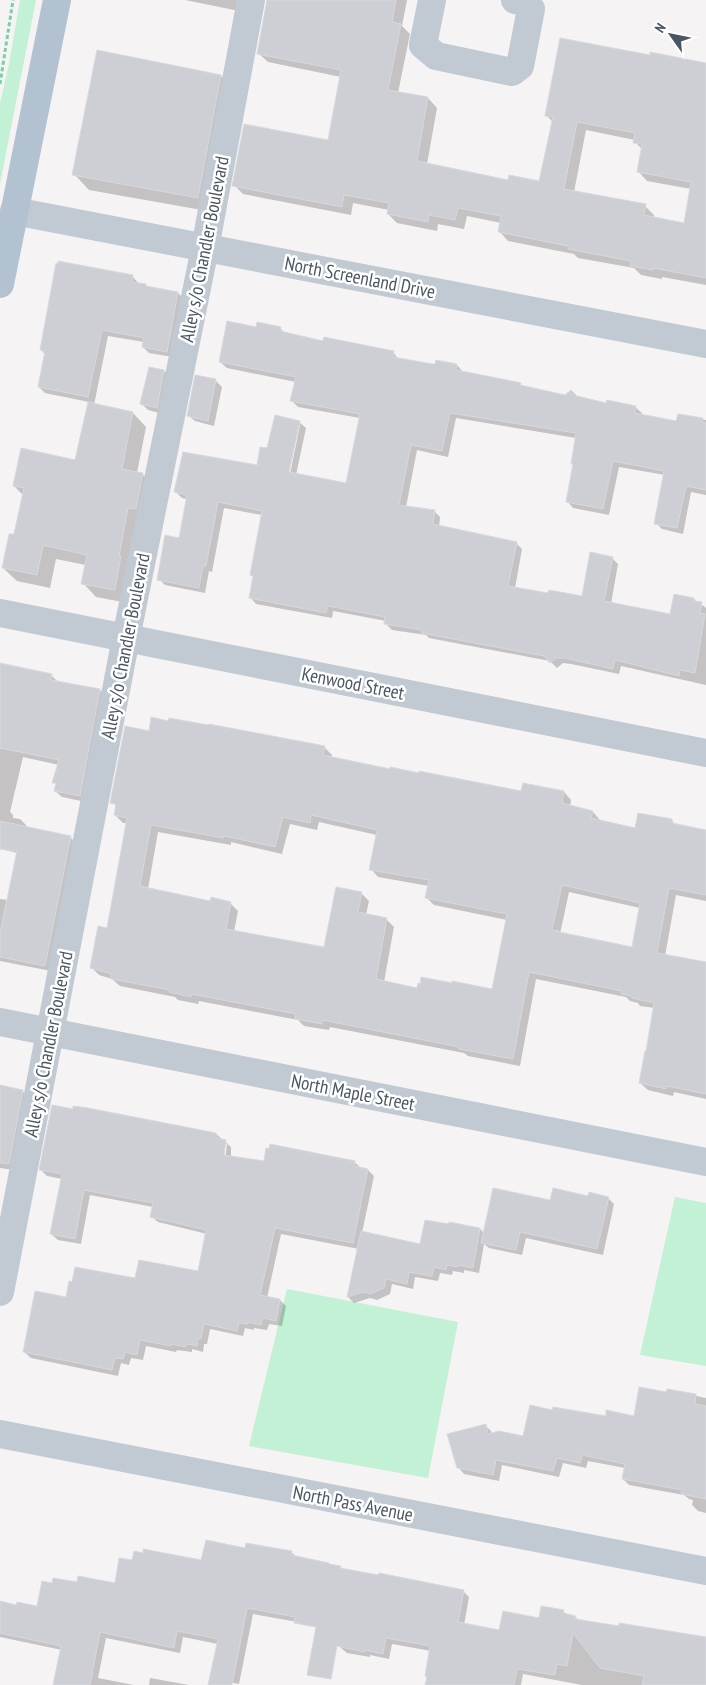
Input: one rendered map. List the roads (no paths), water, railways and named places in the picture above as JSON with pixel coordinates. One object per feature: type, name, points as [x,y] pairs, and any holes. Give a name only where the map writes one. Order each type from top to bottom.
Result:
[{"type":"main road","points":[[0,284],[57,0]]},
{"type":"street","name":"Alley s/o Chandler Boulevard","points":[[0,1292],[126,638],[205,248],[251,0]]},
{"type":"street","points":[[432,0],[423,46],[436,56],[512,72],[520,66],[531,9],[523,2],[514,0]]},
{"type":"street","name":"North Screenland Drive","points":[[14,211],[706,344]]},
{"type":"street","name":"Kenwood Street","points":[[0,613],[706,753]]},
{"type":"street","name":"North Maple Street","points":[[0,1022],[706,1162]]},
{"type":"street","name":"North Pass Avenue","points":[[0,1434],[706,1571]]}]
